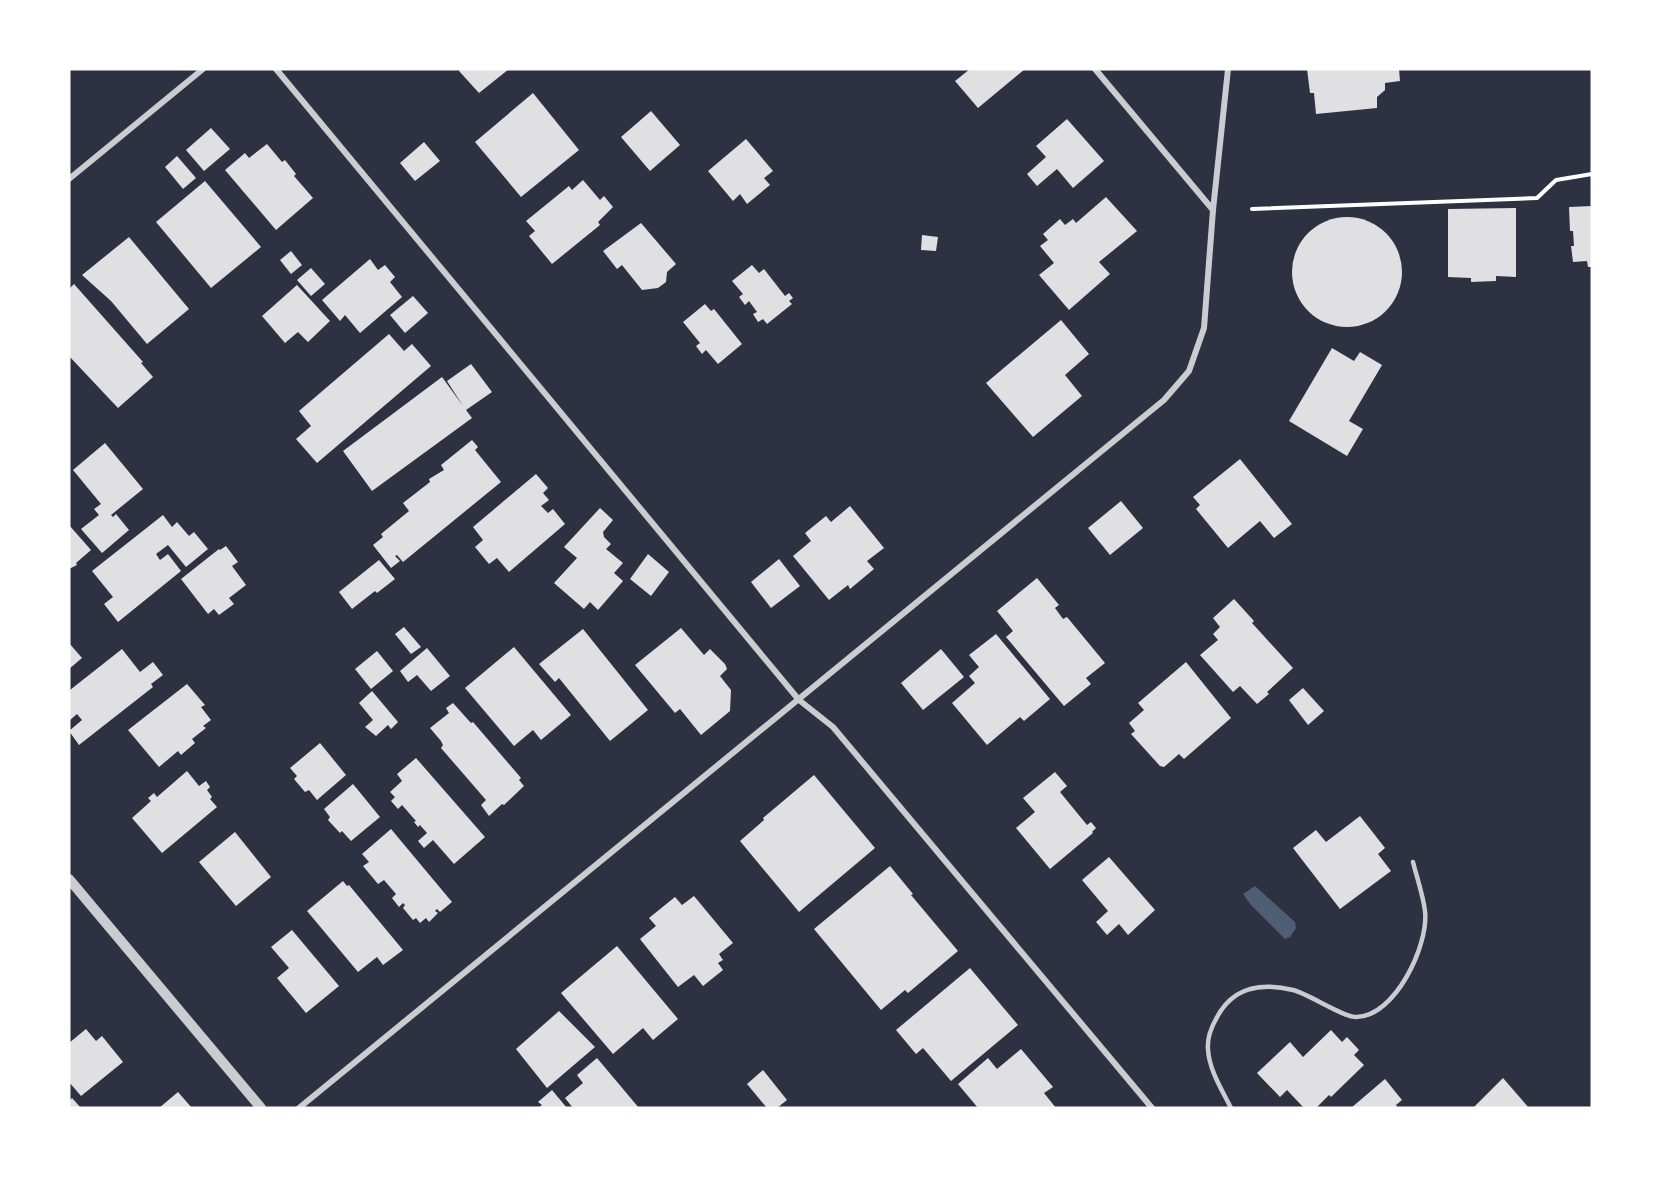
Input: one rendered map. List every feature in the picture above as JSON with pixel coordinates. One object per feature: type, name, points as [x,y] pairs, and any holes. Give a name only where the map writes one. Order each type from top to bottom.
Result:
[{"type":"street","points":[[69,179],[203,69]]},
{"type":"street","points":[[276,69],[799,700],[833,727],[1152,1108]]},
{"type":"street","points":[[1095,69],[1213,210]]},
{"type":"street","points":[[299,1108],[1164,400],[1190,371],[1204,328],[1227,69]]},
{"type":"street","points":[[69,879],[261,1108]]},
{"type":"lane","points":[[1231,1108],[1213,1073],[1208,1049],[1210,1029],[1219,1012],[1238,992],[1250,988],[1266,987],[1294,990],[1354,1017],[1370,1015],[1385,1005],[1400,987],[1415,961],[1423,935],[1425,912],[1413,862]]},
{"type":"path","points":[[1252,208],[1537,198],[1556,180],[1592,174]]},
{"type":"water","points":[[1255,886],[1295,922],[1296,928],[1290,937],[1285,939],[1243,894]]},
{"type":"building","points":[[461,69],[509,69],[479,93],[459,71]]},
{"type":"building","points":[[970,69],[1025,69],[978,108],[955,81]]},
{"type":"building","points":[[1307,69],[1399,69],[1400,81],[1385,83],[1385,90],[1377,97],[1377,108],[1316,114],[1314,93],[1310,93]]},
{"type":"building","points":[[533,93],[579,150],[521,197],[475,142]]},
{"type":"building","points":[[651,111],[680,145],[650,171],[621,137]]},
{"type":"building","points":[[1067,119],[1104,161],[1073,188],[1057,169],[1037,186],[1027,174],[1046,157],[1036,146]]},
{"type":"building","points":[[211,128],[230,149],[204,171],[186,150]]},
{"type":"building","points":[[746,139],[773,171],[764,178],[770,185],[747,204],[740,194],[733,201],[708,171]]},
{"type":"building","points":[[424,142],[440,161],[415,181],[400,163]]},
{"type":"building","points":[[267,144],[282,162],[285,160],[296,174],[294,176],[313,198],[276,230],[225,170],[245,153],[249,158]]},
{"type":"building","points":[[177,156],[196,178],[183,189],[165,167]]},
{"type":"building","points":[[583,180],[600,200],[604,196],[613,207],[598,222],[600,225],[552,264],[529,236],[535,231],[526,221],[569,186],[572,190]]},
{"type":"building","points":[[205,181],[261,247],[211,288],[156,222]]},
{"type":"building","points":[[1106,197],[1137,231],[1099,262],[1110,274],[1069,310],[1039,275],[1054,263],[1040,246],[1048,240],[1043,234],[1060,219],[1065,225],[1073,219],[1076,223]]},
{"type":"building","points":[[1592,206],[1592,267],[1588,267],[1587,261],[1573,262],[1571,246],[1574,246],[1573,231],[1570,231],[1569,207]]},
{"type":"building","points":[[1516,208],[1516,277],[1496,276],[1496,281],[1471,282],[1471,278],[1448,277],[1448,209]]},
{"type":"building","points":[[1347,217],[1368,221],[1386,233],[1398,251],[1402,272],[1398,293],[1386,311],[1368,323],[1347,327],[1326,323],[1308,311],[1296,293],[1292,272],[1296,251],[1308,233],[1326,221]]},
{"type":"building","points":[[641,223],[676,264],[667,272],[666,282],[658,288],[642,290],[622,265],[617,269],[603,251]]},
{"type":"building","points":[[922,235],[938,237],[936,251],[921,250]]},
{"type":"building","points":[[129,237],[189,309],[147,344],[111,301],[82,275]]},
{"type":"building","points":[[291,251],[302,265],[291,274],[280,260]]},
{"type":"building","points":[[370,259],[378,270],[385,265],[395,277],[390,282],[402,297],[360,333],[345,315],[340,321],[322,300]]},
{"type":"building","points":[[752,265],[759,273],[764,269],[785,296],[789,293],[793,298],[789,301],[792,304],[767,324],[763,319],[758,322],[753,314],[757,312],[749,301],[745,305],[739,297],[743,294],[732,281]]},
{"type":"building","points":[[311,268],[325,284],[311,296],[297,280]]},
{"type":"building","points":[[74,284],[143,362],[141,363],[153,377],[118,408],[69,356],[69,289]]},
{"type":"building","points":[[297,285],[330,321],[308,342],[298,332],[285,343],[262,316]]},
{"type":"building","points":[[413,296],[428,313],[405,333],[390,315]]},
{"type":"building","points":[[705,304],[711,311],[714,309],[742,344],[718,364],[706,350],[702,354],[696,346],[700,343],[683,322]]},
{"type":"building","points":[[1061,320],[1089,354],[1065,375],[1082,396],[1033,437],[986,383]]},
{"type":"building","points":[[389,334],[404,351],[412,344],[431,366],[317,463],[296,439],[311,426],[299,411]]},
{"type":"building","points":[[1332,348],[1354,361],[1360,352],[1382,365],[1349,421],[1363,429],[1347,456],[1289,421]]},
{"type":"building","points":[[471,364],[492,392],[466,410],[472,418],[372,491],[343,451],[442,377],[463,406],[447,381]]},
{"type":"building","points":[[472,440],[478,447],[475,450],[501,482],[403,562],[397,555],[395,556],[400,561],[391,568],[373,545],[383,537],[381,534],[409,511],[403,503],[430,482],[429,479],[444,470],[441,465]]},
{"type":"building","points":[[105,443],[143,489],[111,515],[113,517],[116,514],[129,530],[102,553],[81,529],[99,515],[94,509],[101,504],[73,470]]},
{"type":"building","points":[[1240,459],[1292,524],[1274,538],[1260,521],[1228,548],[1196,509],[1200,505],[1193,497]]},
{"type":"building","points":[[536,474],[548,488],[543,493],[549,500],[541,506],[548,513],[553,509],[565,524],[509,572],[497,558],[489,564],[475,547],[483,540],[473,527]]},
{"type":"building","points":[[1121,501],[1143,528],[1110,555],[1088,528]]},
{"type":"building","points":[[850,506],[884,548],[867,561],[874,569],[850,589],[848,585],[829,600],[793,556],[811,541],[805,533],[826,516],[831,522]]},
{"type":"building","points":[[600,508],[613,520],[603,532],[604,537],[611,544],[606,549],[623,563],[614,573],[623,581],[598,610],[590,602],[584,609],[554,583],[577,558],[564,547]]},
{"type":"building","points":[[163,515],[172,527],[177,522],[189,536],[194,532],[208,549],[186,567],[168,545],[156,554],[160,560],[168,554],[181,571],[118,622],[104,604],[113,597],[92,571]]},
{"type":"building","points":[[69,525],[91,550],[76,563],[77,565],[69,569]]},
{"type":"building","points":[[226,546],[238,562],[232,566],[246,585],[229,598],[234,604],[219,615],[214,609],[208,614],[181,579]]},
{"type":"building","points":[[648,554],[669,572],[651,596],[630,579]]},
{"type":"building","points":[[779,559],[800,586],[771,608],[751,582]]},
{"type":"building","points":[[379,560],[395,579],[352,609],[339,592]]},
{"type":"building","points":[[1037,578],[1059,605],[1055,608],[1063,619],[1067,617],[1105,663],[1086,678],[1091,684],[1064,706],[1006,637],[1013,631],[997,611]]},
{"type":"building","points":[[1234,599],[1254,621],[1252,623],[1293,668],[1257,704],[1240,686],[1233,692],[1200,655],[1218,640],[1213,634],[1220,627],[1213,618]]},
{"type":"building","points":[[404,627],[421,647],[411,654],[395,634]]},
{"type":"building","points":[[681,628],[704,655],[710,649],[725,664],[727,669],[720,676],[731,690],[730,711],[701,735],[680,709],[675,713],[635,665]]},
{"type":"building","points":[[583,629],[648,710],[610,741],[559,678],[555,682],[539,664]]},
{"type":"building","points":[[996,634],[1050,699],[1024,721],[1020,717],[987,745],[952,703],[975,683],[969,676],[979,667],[969,655]]},
{"type":"building","points":[[69,643],[82,658],[69,669]]},
{"type":"building","points":[[514,647],[571,715],[541,740],[533,730],[514,746],[465,688]]},
{"type":"building","points":[[427,648],[450,676],[431,691],[417,675],[408,682],[400,671]]},
{"type":"building","points":[[122,649],[140,672],[153,662],[163,675],[151,684],[153,687],[79,745],[69,731],[82,720],[77,714],[69,719],[70,690]]},
{"type":"building","points":[[941,649],[964,677],[923,710],[901,683]]},
{"type":"building","points":[[377,651],[393,671],[371,689],[355,669]]},
{"type":"building","points":[[1186,662],[1231,718],[1184,759],[1179,754],[1164,767],[1160,766],[1131,734],[1135,731],[1129,723],[1144,710],[1138,703]]},
{"type":"building","points":[[187,684],[205,705],[201,707],[211,720],[203,726],[206,728],[192,739],[195,743],[181,755],[178,751],[159,767],[128,730]]},
{"type":"building","points":[[1303,688],[1324,711],[1308,725],[1289,700]]},
{"type":"building","points":[[372,691],[398,722],[391,729],[388,725],[376,736],[365,727],[373,720],[359,703]]},
{"type":"building","points":[[453,703],[471,723],[473,722],[521,778],[519,780],[524,786],[489,816],[481,805],[486,800],[441,748],[443,745],[441,741],[430,728],[449,713],[446,708]]},
{"type":"building","points":[[320,743],[346,775],[317,800],[309,790],[305,792],[294,779],[297,776],[290,768]]},
{"type":"building","points":[[416,758],[485,837],[454,864],[433,840],[424,848],[418,841],[427,833],[420,825],[418,827],[414,822],[416,821],[402,805],[398,809],[391,801],[395,797],[390,792],[402,781],[397,774]]},
{"type":"building","points":[[187,771],[199,786],[206,781],[210,787],[207,790],[212,797],[210,799],[217,807],[162,853],[132,818],[151,801],[148,798],[154,793],[157,797]]},
{"type":"building","points":[[1055,772],[1067,786],[1060,792],[1087,825],[1091,822],[1096,828],[1050,869],[1016,828],[1035,812],[1023,798]]},
{"type":"building","points":[[814,775],[875,848],[799,912],[740,841],[764,820],[763,818]]},
{"type":"building","points":[[353,784],[380,817],[351,841],[328,820],[330,817],[324,809]]},
{"type":"building","points":[[1360,816],[1385,848],[1378,854],[1391,871],[1340,909],[1293,848],[1316,830],[1326,842]]},
{"type":"building","points":[[391,829],[452,902],[440,912],[437,909],[435,911],[438,913],[429,922],[426,918],[420,923],[416,918],[413,920],[403,908],[405,905],[403,903],[399,907],[392,898],[396,894],[384,880],[378,884],[363,866],[369,862],[362,854]]},
{"type":"building","points":[[235,832],[271,877],[236,906],[199,862]]},
{"type":"building","points":[[1109,857],[1155,910],[1128,935],[1119,924],[1107,935],[1096,922],[1108,911],[1082,880]]},
{"type":"building","points":[[890,866],[958,951],[908,993],[905,990],[881,1010],[814,929]]},
{"type":"building","points":[[343,881],[347,886],[349,885],[403,950],[383,965],[377,957],[358,972],[307,911]]},
{"type":"building","points":[[694,896],[733,943],[719,954],[723,960],[718,963],[723,970],[703,986],[694,975],[678,987],[640,939],[656,926],[649,918],[675,897],[682,905]]},
{"type":"building","points":[[292,930],[339,986],[306,1013],[277,978],[289,968],[271,947]]},
{"type":"building","points":[[617,946],[678,1019],[653,1040],[643,1028],[613,1054],[561,993]]},
{"type":"building","points":[[970,968],[1018,1025],[951,1081],[923,1048],[916,1054],[896,1030]]},
{"type":"building","points":[[559,1011],[595,1047],[547,1088],[516,1049]]},
{"type":"building","points":[[86,1029],[96,1041],[102,1036],[123,1062],[81,1096],[69,1082],[69,1043]]},
{"type":"building","points":[[1331,1030],[1342,1042],[1347,1037],[1359,1050],[1354,1055],[1364,1065],[1331,1097],[1329,1095],[1316,1108],[1304,1108],[1287,1090],[1280,1097],[1257,1073],[1290,1042],[1303,1057]]},
{"type":"building","points":[[1021,1049],[1053,1087],[1044,1093],[1056,1108],[978,1108],[958,1084],[988,1058],[997,1069]]},
{"type":"building","points":[[597,1058],[639,1108],[573,1108],[565,1098],[583,1083],[577,1075]]},
{"type":"building","points":[[763,1070],[787,1100],[777,1108],[767,1108],[747,1084]]},
{"type":"building","points":[[1503,1078],[1529,1108],[1473,1108]]},
{"type":"building","points":[[1385,1079],[1402,1100],[1396,1105],[1398,1108],[1351,1108]]},
{"type":"building","points":[[552,1090],[567,1108],[538,1108],[542,1105],[538,1102]]},
{"type":"building","points":[[178,1092],[192,1108],[159,1108]]},
{"type":"building","points":[[72,1098],[81,1108],[69,1108],[69,1101]]}]
